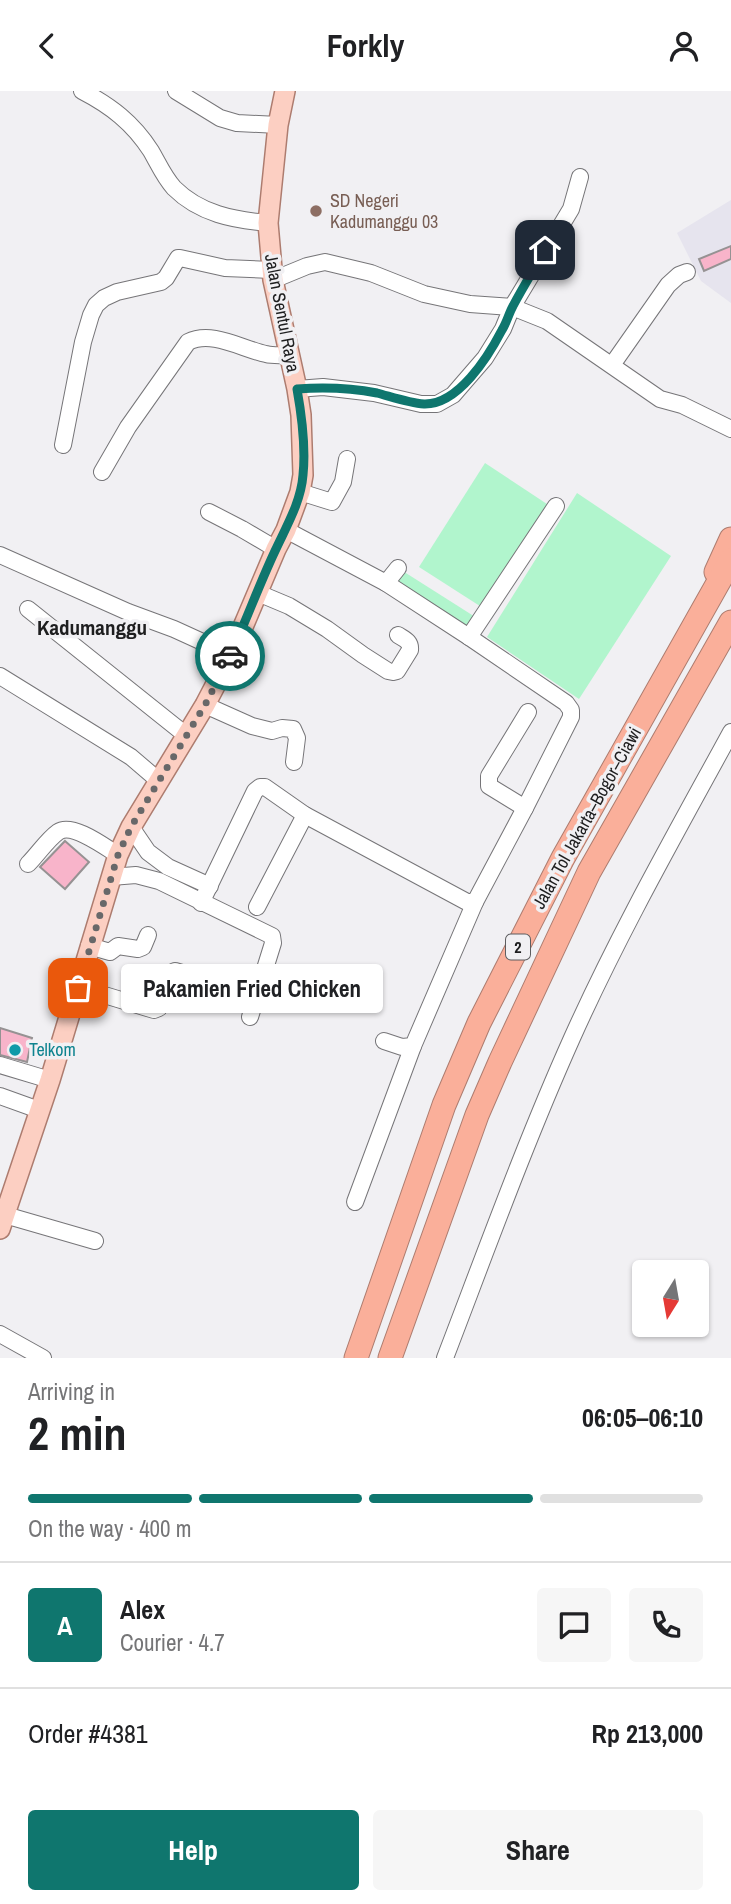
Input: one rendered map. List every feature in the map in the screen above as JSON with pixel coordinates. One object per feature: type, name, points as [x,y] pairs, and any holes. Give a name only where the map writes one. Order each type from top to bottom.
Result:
[{"type":"highway","points":[[684,642],[731,539]]},
{"type":"highway","name":"Jalan Tol Jakarta–Bogor–Ciawi","points":[[356,1358],[444,1105],[479,1023],[563,858],[731,560]]},
{"type":"highway","name":"Jalan Tol Jakarta–Bogor–Ciawi","points":[[390,1358],[477,1115],[500,1062],[589,871],[731,622]]},
{"type":"main road","name":"Jalan Sentul Raya","points":[[2,1222],[50,1080],[118,855],[131,827],[187,736],[231,655],[300,492],[303,475],[303,431],[297,389],[272,275],[268,223],[278,125],[285,91]]},
{"type":"street","points":[[82,91],[116,111],[138,132],[167,180],[184,197],[224,217],[268,223]]},
{"type":"street","points":[[176,91],[220,118],[237,123],[278,125]]},
{"type":"street","points":[[297,389],[323,387],[374,393],[421,404],[438,404],[453,395],[485,358],[503,329],[512,307],[571,209],[580,177]]},
{"type":"street","points":[[63,445],[76,373],[90,315],[96,305],[104,297],[117,292],[162,282],[180,257],[225,268],[272,275],[325,262],[370,273],[424,294],[470,304],[512,307],[547,321],[660,399],[682,405],[731,429]]},
{"type":"street","points":[[612,365],[668,285],[678,275],[687,272]]},
{"type":"street","points":[[102,472],[128,427],[188,342],[196,338],[216,339],[269,355],[289,355]]},
{"type":"street","points":[[300,492],[332,502],[343,482],[347,459]]},
{"type":"street","points":[[469,637],[556,506]]},
{"type":"street","points":[[209,512],[276,549]]},
{"type":"street","points":[[286,530],[386,583],[469,637],[566,703],[571,717],[475,902],[412,1046],[355,1202]]},
{"type":"street","points":[[0,555],[231,655]]},
{"type":"street","points":[[386,583],[398,568]]},
{"type":"street","points":[[258,593],[289,606],[388,671],[397,671],[411,650],[409,642],[398,635]]},
{"type":"street","points":[[28,609],[187,736]]},
{"type":"street","points":[[0,675],[131,757],[159,781]]},
{"type":"street","points":[[205,705],[252,726],[272,731],[282,728],[293,730],[297,738],[294,762]]},
{"type":"street","points":[[526,808],[489,786],[488,782],[489,776],[528,712]]},
{"type":"street","points":[[445,1358],[534,1124],[573,1036],[610,957],[731,732]]},
{"type":"street","points":[[201,903],[255,791],[260,787],[265,787],[305,815],[467,902],[475,902]]},
{"type":"street","points":[[257,907],[305,815]]},
{"type":"street","points":[[131,827],[163,874],[201,903],[272,936],[273,943],[250,1017]]},
{"type":"street","points":[[28,865],[60,830],[70,829],[82,833],[118,855]]},
{"type":"street","points":[[111,877],[163,874],[210,886]]},
{"type":"street","points":[[89,946],[110,952],[118,946],[138,949],[143,947],[148,935]]},
{"type":"street","points":[[78,988],[154,1010],[161,1003],[173,972],[178,970],[209,981]]},
{"type":"street","points":[[384,1041],[402,1047],[412,1046]]},
{"type":"street","points":[[0,1065],[50,1080]]},
{"type":"street","points":[[0,1096],[39,1110]]},
{"type":"street","points":[[2,1222],[94,1241]]},
{"type":"street","points":[[0,1334],[43,1358]]},
{"type":"shaded area","points":[[731,200],[731,303],[701,281],[677,233]]},
{"type":"green space","points":[[485,463],[550,506],[483,608],[419,567]]},
{"type":"green space","points":[[577,493],[671,556],[579,699],[487,637]]},
{"type":"green space","points":[[398,568],[480,620],[469,637],[386,583]]},
{"type":"building","points":[[731,246],[731,259],[704,271],[699,259]]},
{"type":"building","points":[[65,841],[89,862],[65,889],[40,867]]},
{"type":"building","name":"Telkom","points":[[0,1028],[32,1038],[27,1062],[0,1055]]},
{"type":"way so far","points":[[78,988],[118,855],[131,827],[205,705],[230,656]]},
{"type":"place","name":"SD Negeri Kadumanggu 03","points":[[316,211]]},
{"type":"place","name":"Pakamien Fried Chicken","points":[[78,988]]},
{"type":"place","name":"Telkom","points":[[15,1050]]},
{"type":"district","name":"Kadumanggu","points":[[92,628]]},
{"type":"route","points":[[230,656],[300,492],[303,475],[303,431],[297,389],[323,387],[374,393],[421,404],[438,404],[453,395],[485,358],[545,250]]}]
